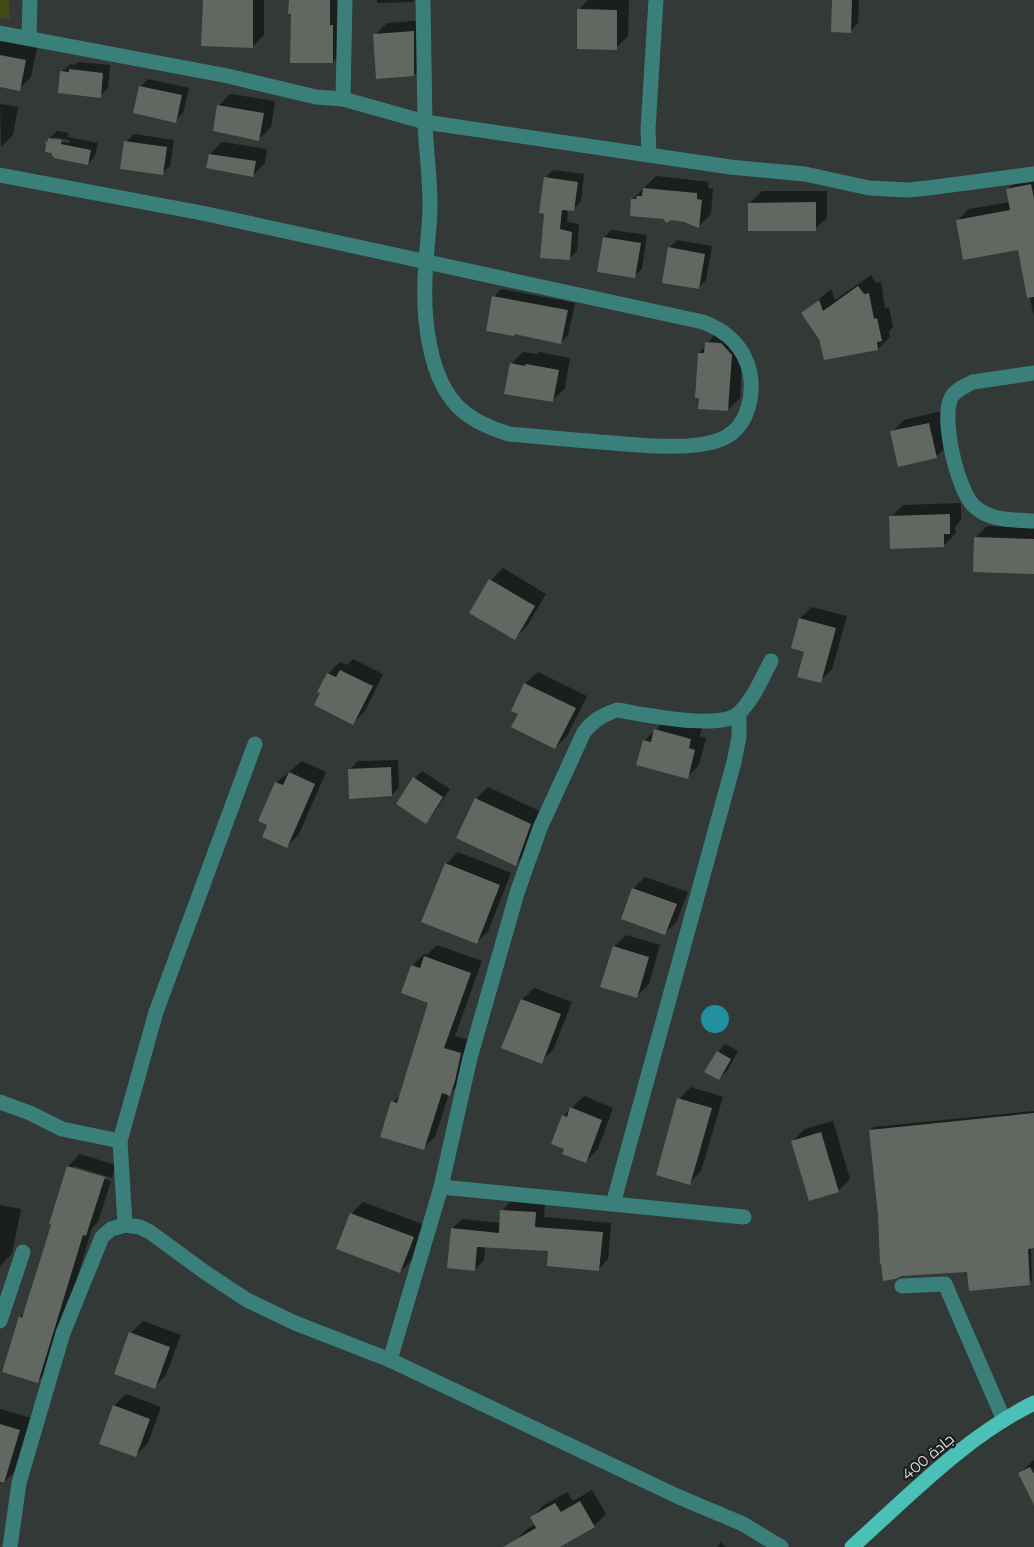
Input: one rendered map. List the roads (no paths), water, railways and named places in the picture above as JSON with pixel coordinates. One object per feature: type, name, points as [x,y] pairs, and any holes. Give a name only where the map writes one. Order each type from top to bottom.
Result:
[{"type":"main road","name":"جادة 400","points":[[852,1547],[945,1464],[1004,1420],[1034,1403]]},
{"type":"street","points":[[28,38],[30,0]]},
{"type":"street","points":[[343,99],[345,0]]},
{"type":"street","points":[[0,175],[202,213],[426,263],[703,322],[719,328],[732,339],[749,368],[751,393],[742,421],[726,437],[713,442],[665,447],[508,434],[486,426],[464,412],[452,400],[431,352],[425,320],[426,263],[430,238],[430,203],[425,122],[423,0]]},
{"type":"street","points":[[649,154],[648,129],[656,0]]},
{"type":"street","points":[[0,33],[228,76],[316,97],[343,99],[425,122],[730,167],[805,174],[869,188],[928,188],[1034,174]]},
{"type":"street","points":[[1034,373],[973,382],[952,396],[948,406],[948,424],[953,454],[966,496],[974,506],[987,515],[1010,520],[1034,521]]},
{"type":"street","points":[[613,1204],[734,762],[739,737],[739,714],[771,662]]},
{"type":"street","points":[[390,1360],[441,1187],[470,1058],[517,893],[540,828],[584,732],[604,714],[617,710],[701,722],[724,720],[739,714]]},
{"type":"street","points":[[125,1225],[120,1141],[156,1012],[255,744]]},
{"type":"street","points":[[0,1102],[30,1113],[62,1129],[120,1141]]},
{"type":"street","points":[[441,1187],[744,1217]]},
{"type":"street","points":[[10,1547],[19,1483],[63,1333],[102,1237],[111,1229],[125,1225],[140,1227],[150,1232],[247,1300],[295,1323],[390,1360],[679,1497],[743,1524],[781,1547]]},
{"type":"street","points":[[0,1321],[23,1252]]},
{"type":"street","points":[[902,1286],[945,1284],[1004,1420]]},
{"type":"water","points":[[715,1005],[725,1009],[729,1019],[725,1029],[715,1033],[705,1029],[701,1019],[705,1009]]}]
